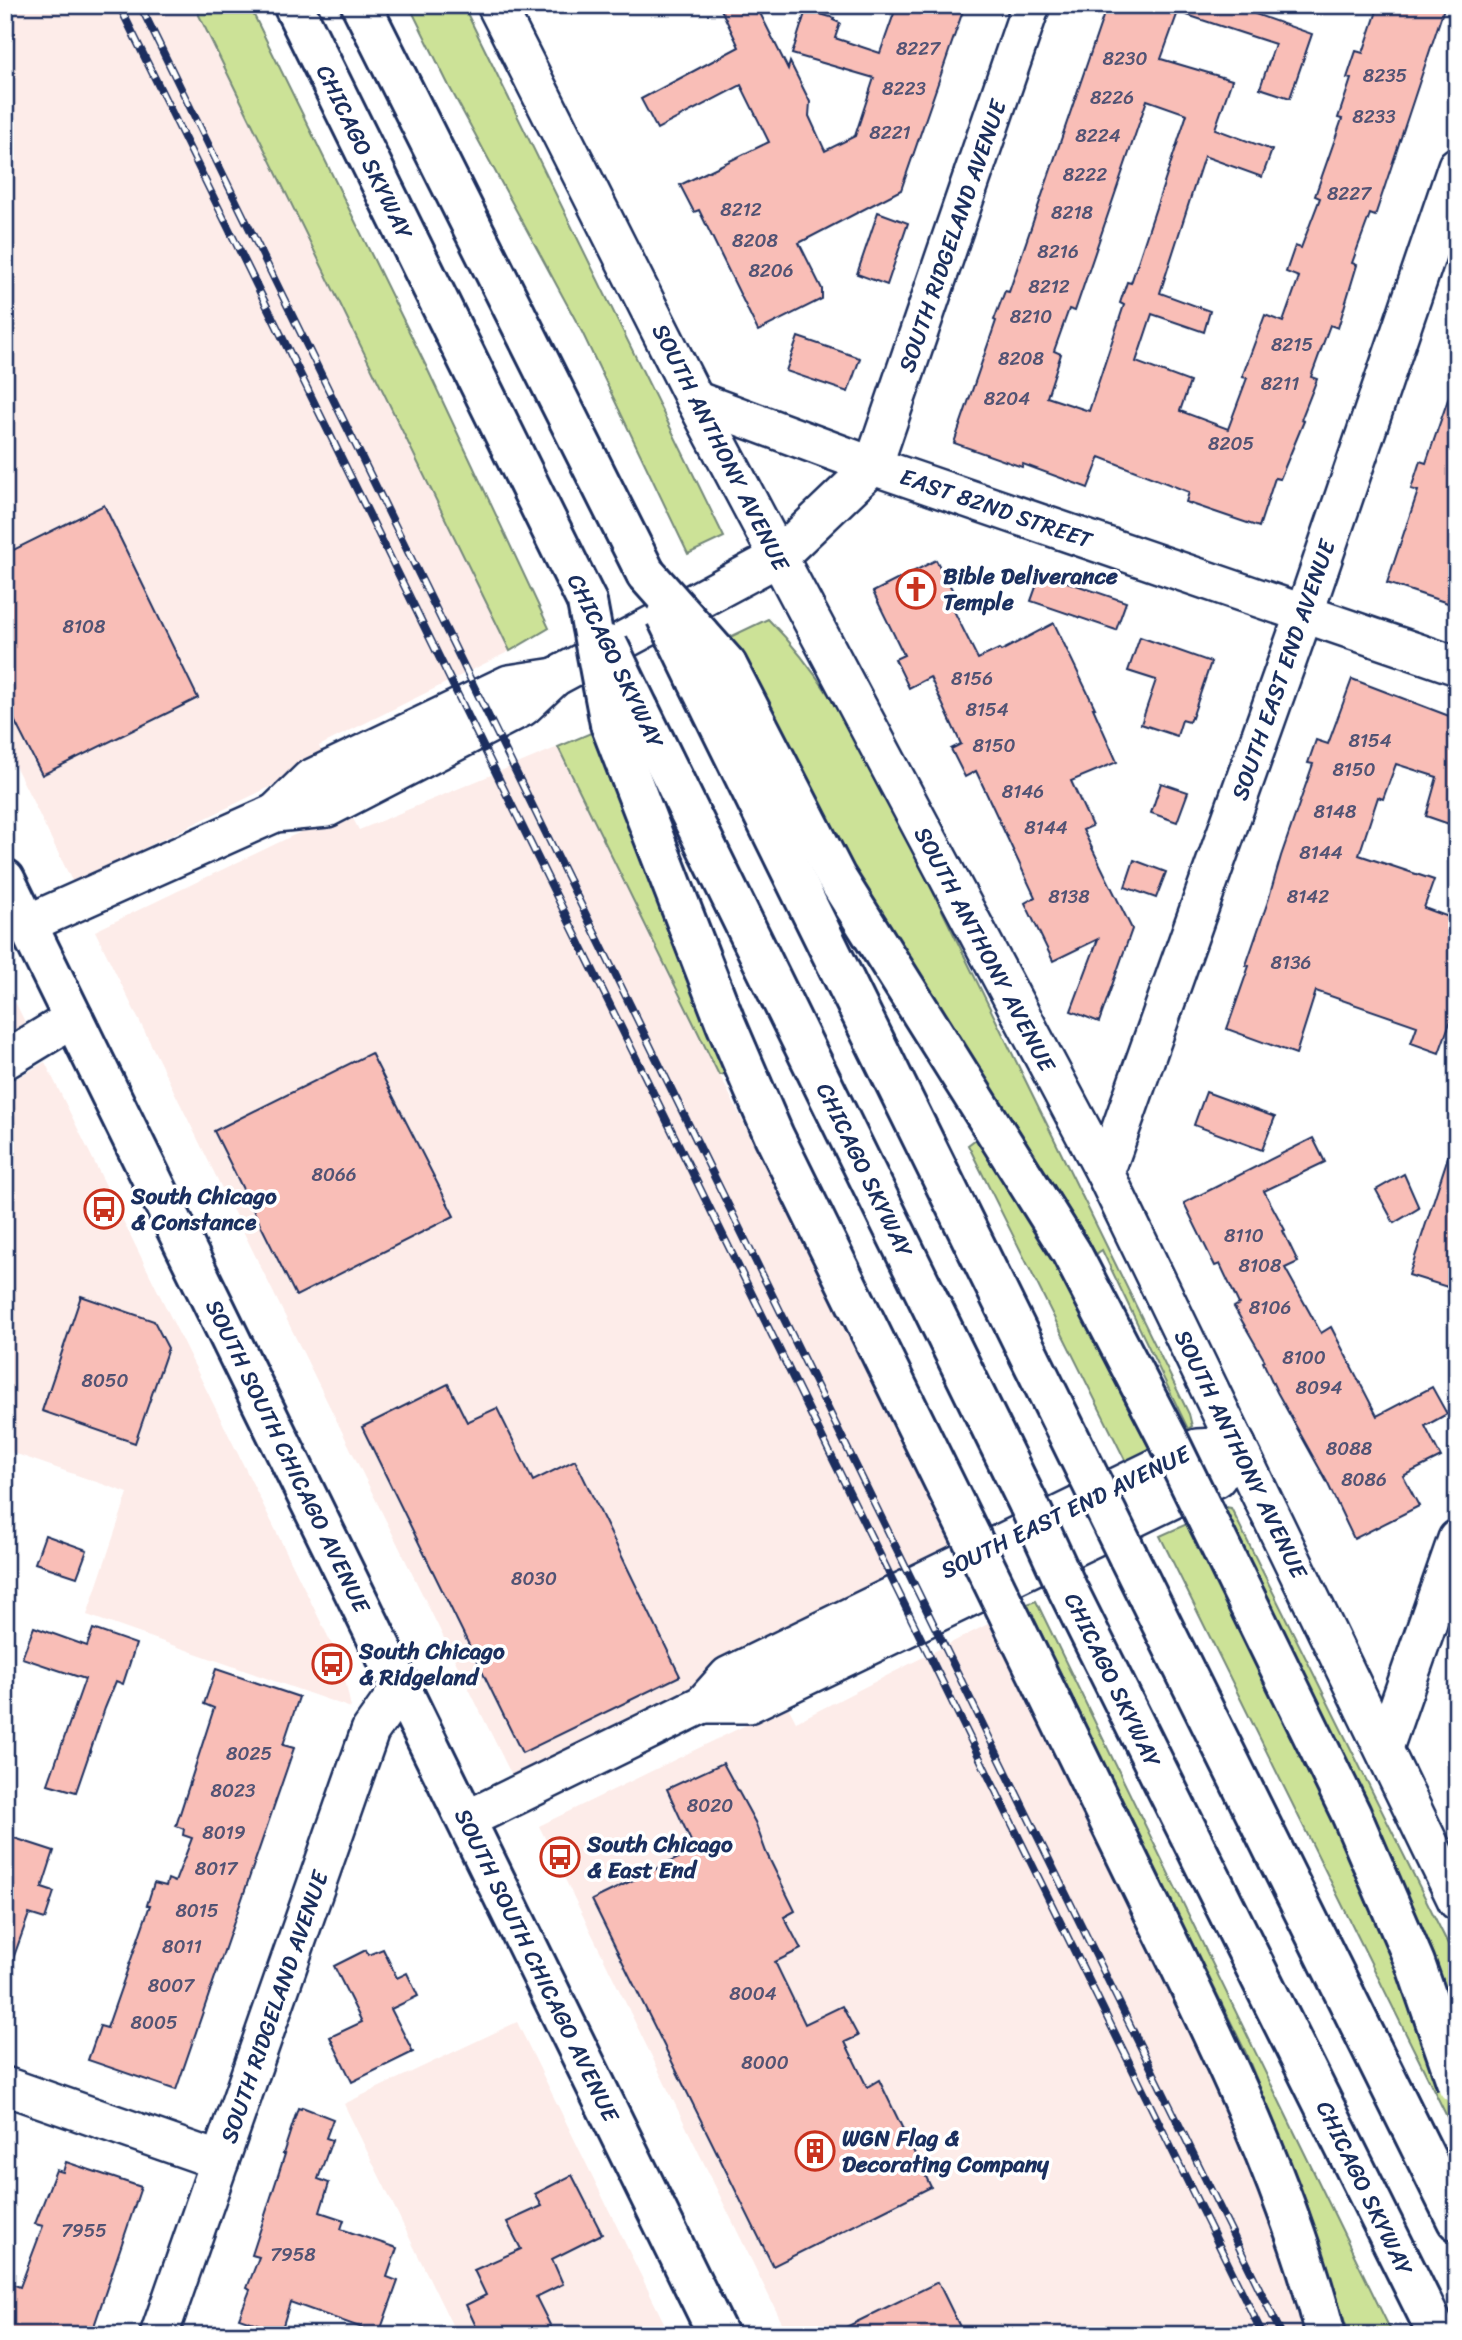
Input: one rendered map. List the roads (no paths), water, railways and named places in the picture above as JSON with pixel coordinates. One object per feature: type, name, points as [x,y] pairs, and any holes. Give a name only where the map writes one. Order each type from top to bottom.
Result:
[{"type":"main road","name":"CHICAGO SKYWAY","points":[[293,5],[587,602],[625,716],[1029,1505],[1066,1586],[1438,2335]]},
{"type":"main road","points":[[362,5],[646,574],[712,673],[836,877],[1071,1252],[1168,1439],[1351,1814],[1415,1963],[1457,2084]]},
{"type":"main road","points":[[712,673],[1089,1477],[1457,2221]]},
{"type":"main road","points":[[625,716],[726,1024],[774,1136],[1225,2059],[1287,2211],[1315,2292],[1326,2335]]},
{"type":"main road","name":"SOUTH SOUTH CHICAGO AVENUE","points":[[5,879],[718,2335]]},
{"type":"street","name":"SOUTH ANTHONY AVENUE","points":[[496,5],[777,558],[1105,1173],[1457,1901]]},
{"type":"street","name":"SOUTH RIDGELAND AVENUE","points":[[873,466],[1031,5]]},
{"type":"street","name":"SOUTH EAST END AVENUE","points":[[1105,1173],[1304,614],[1457,166]]},
{"type":"street","name":"EAST 82ND STREET","points":[[695,400],[873,466],[1457,666]]},
{"type":"street","points":[[27,924],[275,813],[310,779],[509,684],[555,677],[777,558],[873,466]]},
{"type":"street","points":[[5,1060],[74,1018]]},
{"type":"street","name":"SOUTH EAST END AVENUE","points":[[466,1820],[703,1704],[748,1704],[1217,1478],[1237,1446]]},
{"type":"street","points":[[1384,1748],[1457,1539]]},
{"type":"street","name":"SOUTH RIDGELAND AVENUE","points":[[159,2335],[370,1731],[401,1686]]},
{"type":"street","points":[[5,2086],[220,2161]]},
{"type":"railway","points":[[119,5],[1263,2335]]},
{"type":"railway","points":[[140,5],[1282,2335]]},
{"type":"place","name":"Bible Deliverance Temple","points":[[916,589]]},
{"type":"place","name":"South Chicago & Constance","points":[[104,1209]]},
{"type":"place","name":"South Chicago & Ridgeland","points":[[332,1664]]},
{"type":"place","name":"South Chicago & East End","points":[[560,1857]]},
{"type":"place","name":"WGN Flag & Decorating Company","points":[[815,2151]]}]
